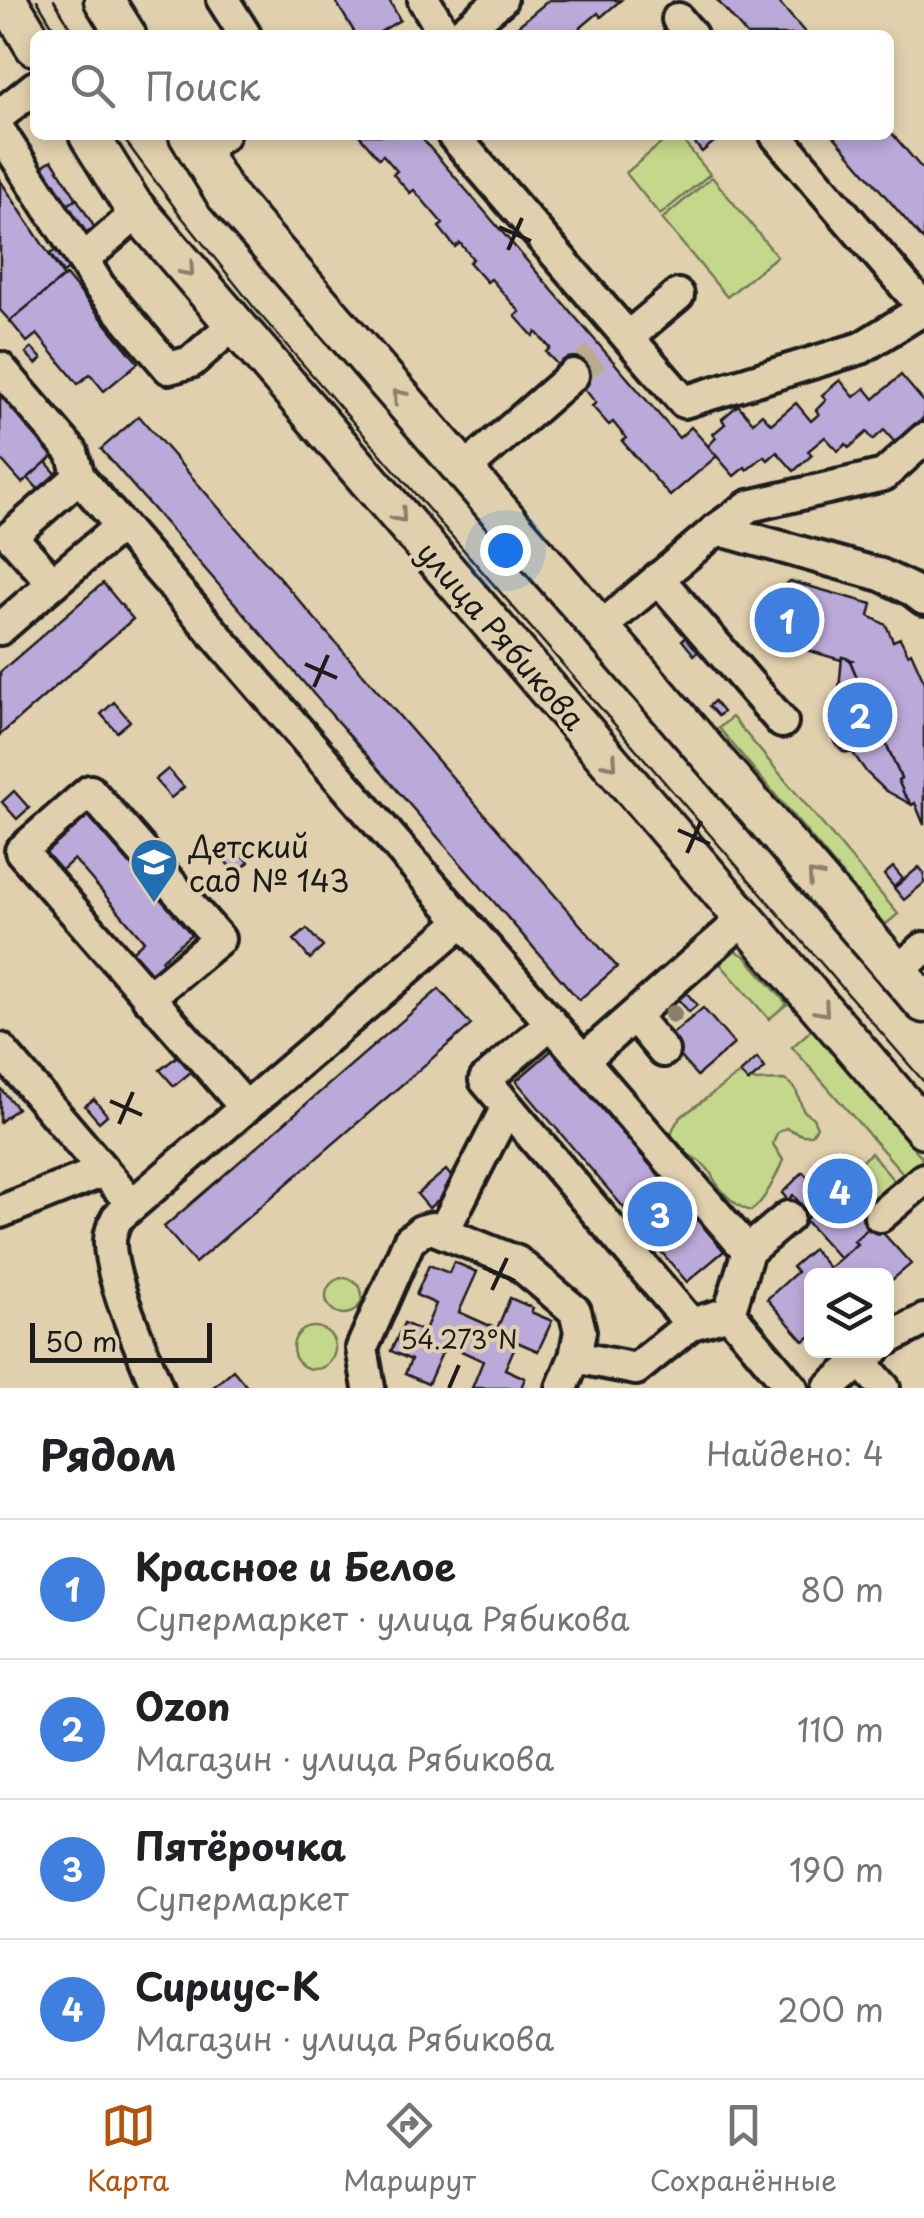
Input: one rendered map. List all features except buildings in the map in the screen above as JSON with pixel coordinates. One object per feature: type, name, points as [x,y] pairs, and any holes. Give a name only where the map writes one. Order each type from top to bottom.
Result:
[{"type":"main road","points":[[8,0],[30,37]]},
{"type":"main road","points":[[104,0],[123,30]]},
{"type":"main road","name":"улица Рябикова","points":[[93,140],[130,203],[924,1128]]},
{"type":"main road","points":[[204,141],[226,195],[599,630],[911,960],[924,1003]]},
{"type":"lane","points":[[223,0],[242,30]]},
{"type":"lane","points":[[424,0],[442,30]]},
{"type":"lane","points":[[465,30],[501,0]]},
{"type":"lane","points":[[0,115],[30,91]]},
{"type":"lane","points":[[0,132],[99,286],[168,368],[191,362],[234,324]]},
{"type":"lane","points":[[457,140],[618,339],[684,402],[861,348],[924,309],[780,140]]},
{"type":"lane","points":[[82,260],[138,212]]},
{"type":"lane","points":[[618,339],[678,295]]},
{"type":"lane","points":[[0,368],[72,452],[80,477],[120,526],[748,1251]]},
{"type":"lane","points":[[463,471],[573,376]]},
{"type":"lane","points":[[599,630],[716,529],[749,506],[884,475],[924,439]]},
{"type":"lane","points":[[53,583],[6,529],[80,477]]},
{"type":"lane","points":[[0,629],[120,526]]},
{"type":"lane","points":[[716,529],[882,575],[924,600]]},
{"type":"lane","points":[[658,578],[782,722]]},
{"type":"lane","points":[[148,998],[218,940],[90,791],[21,851],[148,998],[246,1108]]},
{"type":"lane","points":[[583,1060],[745,918]]},
{"type":"lane","points":[[157,1388],[126,1307],[110,1246],[110,1231],[117,1218],[463,922]]},
{"type":"lane","points":[[634,1016],[664,1052]]},
{"type":"lane","points":[[550,1022],[485,1080],[692,1324]]},
{"type":"lane","points":[[0,1049],[132,1204]]},
{"type":"lane","points":[[443,1232],[508,1106]]},
{"type":"lane","points":[[0,1212],[103,1170]]},
{"type":"lane","points":[[880,1216],[924,1179]]},
{"type":"lane","points":[[729,1313],[748,1251],[788,1216]]},
{"type":"lane","points":[[369,1388],[362,1348],[408,1241],[432,1228],[517,1262],[570,1305],[579,1317],[580,1331],[562,1388]]},
{"type":"lane","points":[[575,1356],[636,1370],[692,1324],[729,1313]]},
{"type":"lane","points":[[729,1313],[792,1388]]},
{"type":"lane","points":[[894,1336],[924,1320]]},
{"type":"lane","points":[[830,1388],[865,1358]]},
{"type":"lane","points":[[868,1358],[884,1388]]},
{"type":"green space","points":[[665,140],[682,140],[710,174],[660,215],[626,173]]},
{"type":"green space","points":[[712,177],[777,256],[727,297],[662,219]]},
{"type":"green space","points":[[732,717],[898,914],[885,925],[719,728]]},
{"type":"green space","points":[[732,949],[745,956],[787,1004],[769,1019],[715,958]]},
{"type":"green space","points":[[812,1029],[921,1156],[923,1165],[908,1179],[792,1047]]},
{"type":"green space","points":[[740,1073],[756,1081],[784,1080],[791,1084],[803,1110],[817,1127],[811,1135],[786,1128],[777,1133],[773,1144],[783,1160],[774,1181],[751,1211],[726,1195],[707,1168],[673,1143],[671,1136],[681,1117]]},
{"type":"green space","points":[[871,1153],[895,1182],[873,1201],[848,1172]]},
{"type":"green space","points":[[344,1278],[357,1283],[362,1296],[357,1309],[344,1314],[331,1309],[326,1296],[331,1283]]},
{"type":"green space","points":[[314,1327],[329,1333],[335,1348],[329,1363],[314,1369],[299,1363],[293,1348],[299,1333]]},
{"type":"tunnel","points":[[573,375],[603,350]]},
{"type":"tram line","points":[[37,0],[55,30]]},
{"type":"tram line","points":[[54,0],[72,30]]},
{"type":"tram line","points":[[125,140],[256,310],[924,1082]]},
{"type":"place","name":"Красное и Белое","points":[[787,620]]},
{"type":"place","name":"Ozon","points":[[860,715]]},
{"type":"place","name":"Детский сад № 143","points":[[154,904]]},
{"type":"place","name":"Сириус-К","points":[[840,1191]]},
{"type":"place","name":"Пятёрочка","points":[[660,1214]]}]
